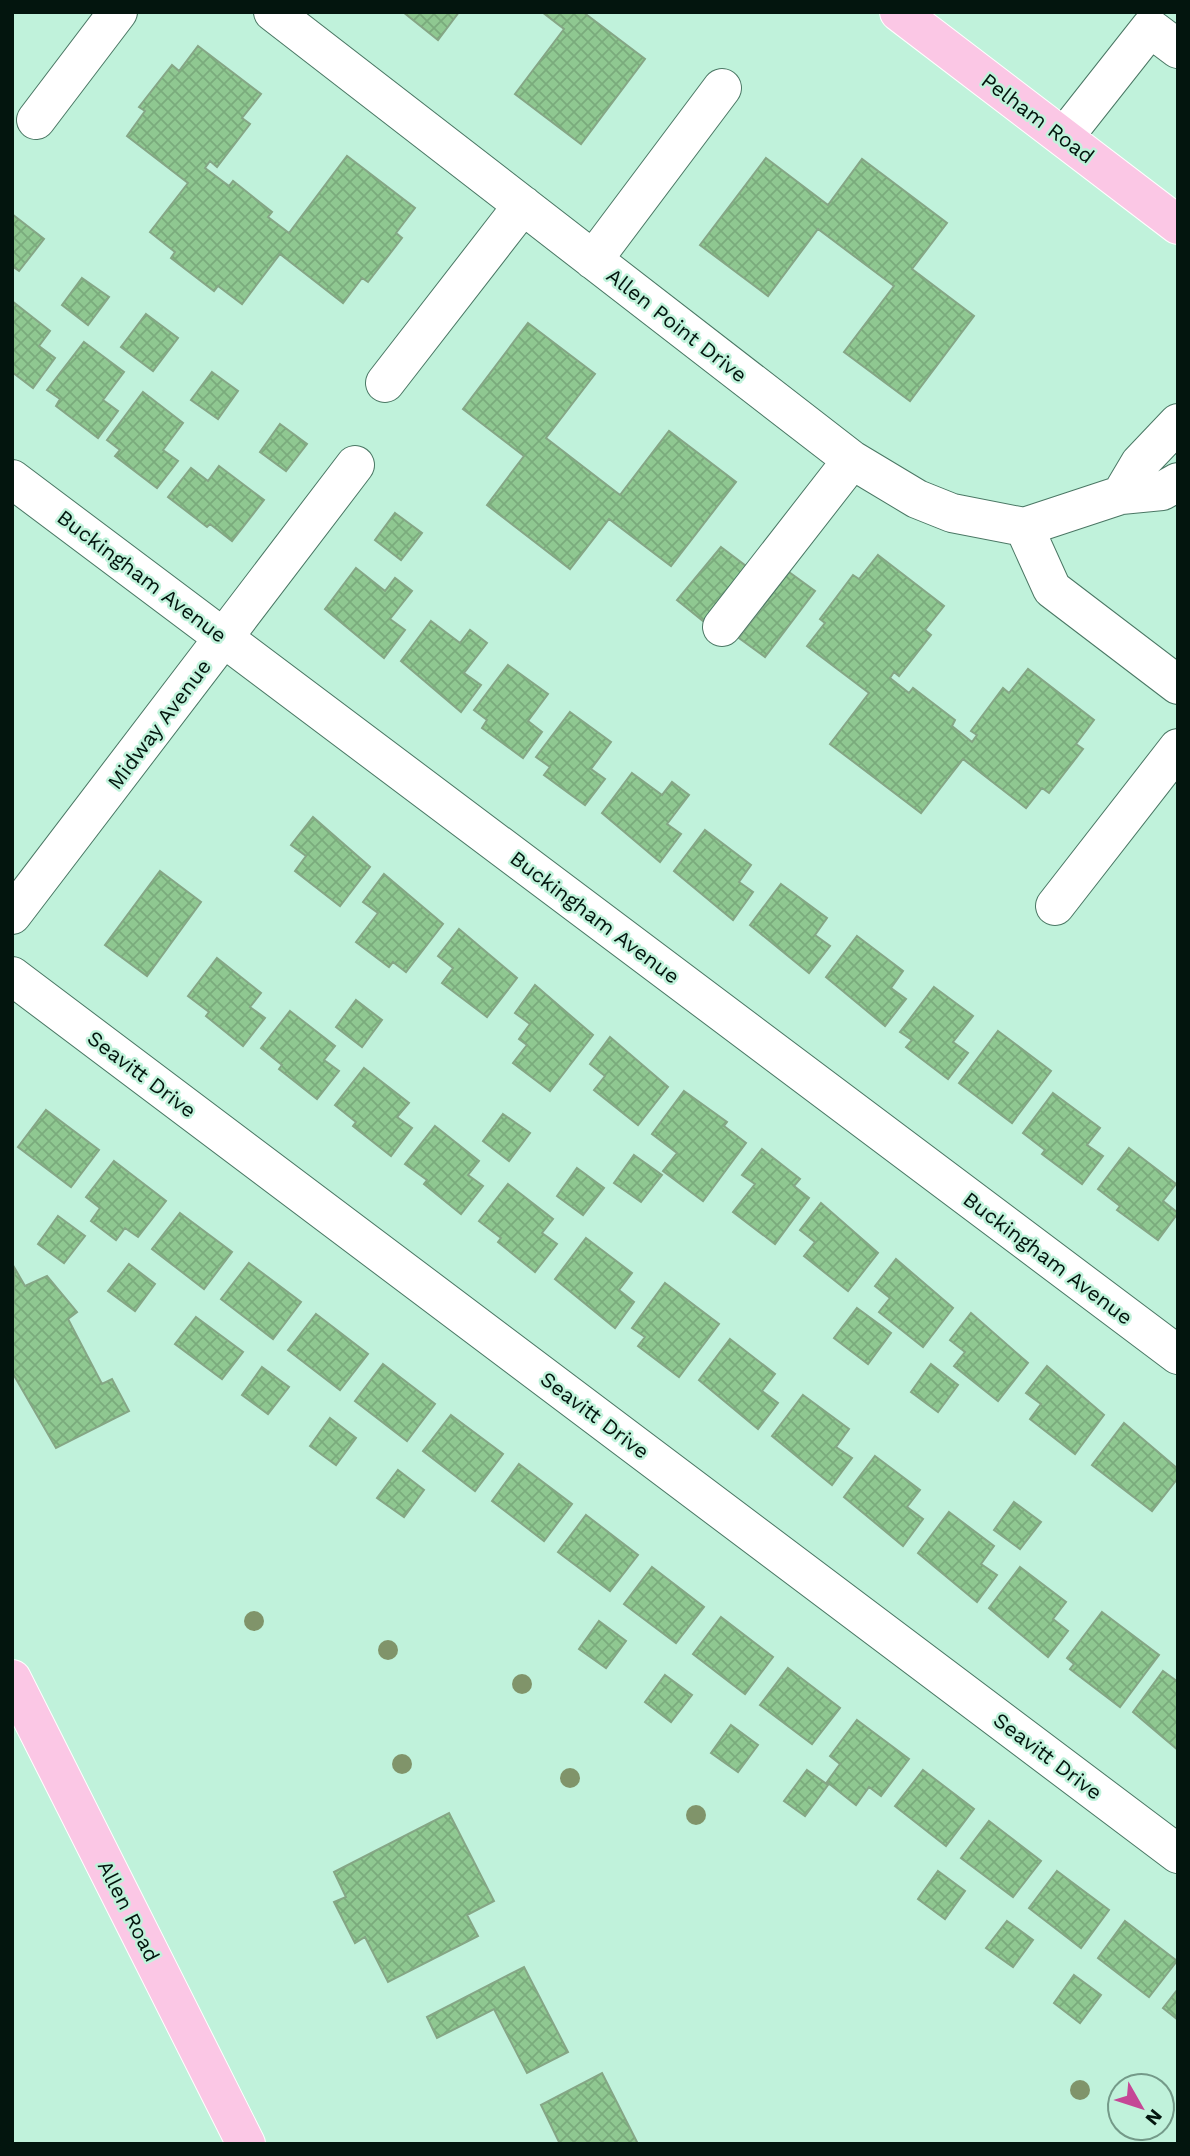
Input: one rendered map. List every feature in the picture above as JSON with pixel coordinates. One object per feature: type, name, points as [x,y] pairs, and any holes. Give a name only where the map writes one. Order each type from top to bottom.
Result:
[{"type":"main road","name":"Pelham Road","points":[[921,19],[1064,137],[1178,225]]},
{"type":"main road","name":"Allen Road","points":[[14,1685],[246,2144]]},
{"type":"street","points":[[36,120],[118,12]]},
{"type":"street","name":"Allen Point Drive","points":[[273,12],[852,460],[917,499],[952,513],[1024,527],[1121,495],[1162,491],[1178,482]]},
{"type":"street","points":[[1064,137],[1155,25]]},
{"type":"street","points":[[593,260],[722,88]]},
{"type":"street","points":[[385,383],[523,205]]},
{"type":"street","points":[[1121,495],[1140,463],[1178,423]]},
{"type":"street","points":[[722,627],[852,460]]},
{"type":"street","name":"Midway Avenue","points":[[12,915],[355,465]]},
{"type":"street","name":"Buckingham Avenue","points":[[12,479],[1178,1355]]},
{"type":"street","points":[[1024,527],[1052,589],[1178,685]]},
{"type":"street","points":[[1055,906],[1178,748]]},
{"type":"street","name":"Seavitt Drive","points":[[12,976],[1178,1854]]},
{"type":"building","points":[[403,12],[459,12],[438,40]]},
{"type":"building","points":[[542,12],[583,12],[645,59],[581,144],[515,94],[564,29]]},
{"type":"building","points":[[198,46],[261,94],[242,118],[250,124],[217,167],[210,161],[205,168],[229,186],[233,181],[272,212],[268,217],[289,233],[347,156],[415,208],[396,233],[402,238],[368,282],[362,278],[343,303],[280,254],[242,304],[218,286],[214,291],[171,258],[175,252],[150,232],[188,183],[127,136],[145,111],[139,107],[172,65],[179,71]]},
{"type":"building","points":[[766,158],[828,205],[862,159],[947,223],[912,269],[974,316],[910,401],[844,352],[894,286],[818,229],[768,296],[700,245]]},
{"type":"building","points":[[12,214],[44,239],[19,271],[12,266]]},
{"type":"building","points":[[82,278],[109,297],[88,325],[62,305]]},
{"type":"building","points":[[12,301],[50,331],[39,346],[55,358],[33,388],[12,372]]},
{"type":"building","points":[[146,314],[178,338],[153,371],[121,347]]},
{"type":"building","points":[[528,323],[595,374],[546,438],[620,495],[669,431],[736,482],[671,566],[609,519],[570,569],[487,505],[524,456],[463,409]]},
{"type":"building","points":[[84,342],[124,372],[103,400],[118,411],[98,438],[56,406],[60,399],[47,390]]},
{"type":"building","points":[[212,372],[238,391],[218,419],[191,400]]},
{"type":"building","points":[[143,392],[183,423],[163,450],[178,461],[157,488],[115,456],[120,450],[107,440]]},
{"type":"building","points":[[280,424],[307,444],[286,471],[260,452]]},
{"type":"building","points":[[219,466],[264,500],[232,541],[210,524],[207,527],[168,497],[191,468],[208,481]]},
{"type":"building","points":[[395,513],[422,533],[401,560],[375,540]]},
{"type":"building","points":[[721,547],[746,566],[703,621],[677,600]]},
{"type":"building","points":[[878,555],[944,606],[925,630],[931,635],[899,676],[894,672],[890,678],[909,693],[913,688],[955,720],[952,726],[972,742],[977,735],[971,731],[1003,688],[1009,693],[1028,669],[1094,720],[1076,744],[1083,749],[1049,793],[1042,788],[1026,808],[963,759],[921,813],[830,744],[869,693],[807,646],[825,623],[820,619],[853,575],[859,579]]},
{"type":"building","points":[[356,568],[385,591],[395,578],[412,591],[390,619],[405,630],[384,658],[325,609]]},
{"type":"building","points":[[789,572],[815,591],[765,657],[739,638]]},
{"type":"building","points":[[431,621],[460,643],[470,630],[487,643],[464,673],[481,685],[461,712],[401,661]]},
{"type":"building","points":[[508,665],[548,694],[528,721],[542,732],[523,758],[482,728],[487,720],[474,710]]},
{"type":"building","points":[[570,712],[611,742],[591,769],[605,779],[585,805],[544,775],[550,767],[536,757]]},
{"type":"building","points":[[632,773],[662,795],[672,782],[689,795],[667,824],[681,834],[660,862],[602,813]]},
{"type":"building","points":[[313,817],[370,867],[340,906],[295,871],[306,856],[291,845]]},
{"type":"building","points":[[705,830],[751,865],[739,882],[753,892],[733,920],[674,871]]},
{"type":"building","points":[[160,871],[201,902],[147,976],[105,945]]},
{"type":"building","points":[[384,874],[443,924],[406,972],[393,962],[389,967],[356,942],[378,913],[363,902]]},
{"type":"building","points":[[781,884],[827,918],[815,935],[830,946],[809,973],[750,925]]},
{"type":"building","points":[[459,929],[517,978],[487,1017],[442,983],[453,968],[438,956]]},
{"type":"building","points":[[857,936],[903,971],[891,988],[906,999],[885,1026],[826,977]]},
{"type":"building","points":[[217,958],[261,993],[250,1007],[265,1018],[243,1046],[206,1016],[209,1012],[188,996]]},
{"type":"building","points":[[535,985],[593,1035],[550,1091],[513,1063],[527,1045],[519,1039],[530,1024],[515,1013]]},
{"type":"building","points":[[934,987],[973,1016],[953,1042],[968,1053],[948,1079],[906,1047],[912,1040],[900,1032]]},
{"type":"building","points":[[356,1000],[382,1020],[362,1047],[336,1027]]},
{"type":"building","points":[[290,1011],[335,1046],[324,1060],[339,1071],[317,1099],[279,1069],[282,1065],[261,1048]]},
{"type":"building","points":[[998,1031],[1051,1071],[1012,1123],[959,1083]]},
{"type":"building","points":[[610,1037],[668,1087],[638,1125],[594,1090],[605,1076],[590,1064]]},
{"type":"building","points":[[364,1068],[409,1103],[397,1117],[412,1128],[391,1156],[353,1126],[356,1122],[335,1105]]},
{"type":"building","points":[[684,1091],[727,1122],[724,1126],[746,1143],[703,1201],[663,1171],[677,1153],[652,1134]]},
{"type":"building","points":[[1053,1093],[1100,1128],[1087,1145],[1103,1156],[1082,1184],[1042,1154],[1045,1150],[1023,1133]]},
{"type":"building","points":[[46,1110],[99,1150],[71,1187],[18,1147]]},
{"type":"building","points":[[503,1114],[530,1133],[509,1161],[483,1141]]},
{"type":"building","points":[[435,1126],[479,1161],[468,1175],[483,1186],[461,1214],[424,1184],[427,1180],[405,1164]]},
{"type":"building","points":[[1129,1148],[1176,1184],[1163,1201],[1178,1213],[1158,1240],[1117,1210],[1120,1206],[1098,1189]]},
{"type":"building","points":[[762,1149],[800,1179],[794,1186],[809,1198],[775,1244],[733,1212],[755,1184],[742,1175]]},
{"type":"building","points":[[634,1155],[662,1175],[641,1202],[614,1183]]},
{"type":"building","points":[[114,1161],[166,1201],[138,1237],[125,1228],[116,1240],[91,1221],[100,1208],[86,1197]]},
{"type":"building","points":[[577,1168],[604,1188],[583,1215],[557,1196]]},
{"type":"building","points":[[508,1184],[553,1219],[542,1233],[557,1244],[535,1272],[498,1242],[501,1238],[479,1221]]},
{"type":"building","points":[[821,1203],[878,1253],[848,1291],[804,1256],[815,1242],[800,1230]]},
{"type":"building","points":[[180,1213],[232,1252],[204,1289],[152,1249]]},
{"type":"building","points":[[58,1216],[85,1236],[64,1263],[38,1244]]},
{"type":"building","points":[[586,1238],[632,1273],[619,1290],[634,1302],[615,1328],[555,1279]]},
{"type":"building","points":[[896,1259],[953,1308],[923,1347],[879,1312],[890,1298],[875,1286]]},
{"type":"building","points":[[249,1263],[301,1302],[273,1339],[221,1299]]},
{"type":"building","points":[[129,1264],[155,1284],[135,1311],[108,1291]]},
{"type":"building","points":[[14,1267],[25,1286],[47,1276],[77,1312],[68,1319],[102,1384],[112,1379],[129,1411],[56,1448],[12,1372]]},
{"type":"building","points":[[665,1283],[719,1324],[679,1377],[638,1346],[645,1337],[632,1328]]},
{"type":"building","points":[[857,1308],[891,1333],[868,1364],[834,1338]]},
{"type":"building","points":[[971,1313],[1028,1363],[998,1401],[954,1366],[965,1352],[950,1340]]},
{"type":"building","points":[[316,1314],[368,1354],[340,1390],[288,1350]]},
{"type":"building","points":[[196,1317],[243,1352],[222,1379],[175,1344]]},
{"type":"building","points":[[730,1339],[775,1374],[762,1391],[778,1403],[758,1429],[699,1380]]},
{"type":"building","points":[[383,1364],[435,1404],[407,1441],[355,1401]]},
{"type":"building","points":[[931,1364],[958,1385],[938,1412],[911,1392]]},
{"type":"building","points":[[1047,1366],[1104,1415],[1075,1454],[1030,1419],[1041,1404],[1026,1393]]},
{"type":"building","points":[[262,1367],[289,1387],[268,1414],[242,1395]]},
{"type":"building","points":[[803,1395],[849,1429],[836,1447],[852,1458],[832,1485],[772,1436]]},
{"type":"building","points":[[451,1415],[503,1454],[475,1491],[423,1451]]},
{"type":"building","points":[[330,1418],[356,1438],[336,1465],[310,1446]]},
{"type":"building","points":[[1124,1423],[1178,1469],[1178,1478],[1152,1511],[1092,1465]]},
{"type":"building","points":[[875,1456],[920,1490],[907,1507],[923,1519],[903,1546],[844,1497]]},
{"type":"building","points":[[519,1464],[572,1504],[544,1541],[492,1501]]},
{"type":"building","points":[[398,1470],[424,1490],[404,1517],[377,1498]]},
{"type":"building","points":[[1014,1502],[1041,1522],[1020,1549],[994,1530]]},
{"type":"building","points":[[949,1512],[994,1546],[981,1564],[997,1575],[977,1602],[918,1553]]},
{"type":"building","points":[[586,1515],[638,1555],[610,1591],[558,1552]]},
{"type":"building","points":[[652,1567],[704,1607],[676,1643],[624,1604]]},
{"type":"building","points":[[1020,1567],[1066,1602],[1053,1619],[1068,1631],[1048,1657],[989,1608]]},
{"type":"building","points":[[1102,1612],[1159,1655],[1120,1707],[1070,1669],[1074,1664],[1067,1658]]},
{"type":"building","points":[[721,1617],[773,1657],[745,1694],[693,1654]]},
{"type":"building","points":[[599,1621],[626,1641],[606,1668],[579,1649]]},
{"type":"building","points":[[788,1668],[840,1708],[812,1744],[760,1705]]},
{"type":"building","points":[[1163,1671],[1178,1682],[1178,1750],[1133,1712]]},
{"type":"building","points":[[665,1675],[692,1695],[671,1722],[645,1702]]},
{"type":"building","points":[[857,1720],[909,1759],[881,1796],[869,1787],[856,1805],[827,1782],[840,1764],[830,1756]]},
{"type":"building","points":[[731,1725],[758,1745],[738,1772],[711,1753]]},
{"type":"building","points":[[807,1770],[828,1785],[805,1816],[784,1801]]},
{"type":"building","points":[[923,1770],[974,1809],[946,1846],[895,1806]]},
{"type":"building","points":[[449,1813],[494,1901],[467,1915],[478,1936],[388,1982],[365,1937],[355,1943],[334,1902],[346,1897],[334,1872]]},
{"type":"building","points":[[989,1821],[1041,1861],[1013,1897],[961,1858]]},
{"type":"building","points":[[938,1871],[965,1891],[945,1919],[918,1899]]},
{"type":"building","points":[[1057,1871],[1109,1910],[1081,1948],[1029,1908]]},
{"type":"building","points":[[1007,1921],[1033,1940],[1013,1967],[986,1948]]},
{"type":"building","points":[[1125,1921],[1177,1961],[1149,1997],[1098,1958]]},
{"type":"building","points":[[524,1967],[568,2052],[527,2073],[494,2009],[437,2038],[427,2017]]},
{"type":"building","points":[[1074,1975],[1101,1995],[1080,2023],[1054,2003]]},
{"type":"building","points":[[1178,1989],[1178,2020],[1163,2008]]},
{"type":"building","points":[[602,2073],[638,2144],[560,2144],[541,2105]]}]
